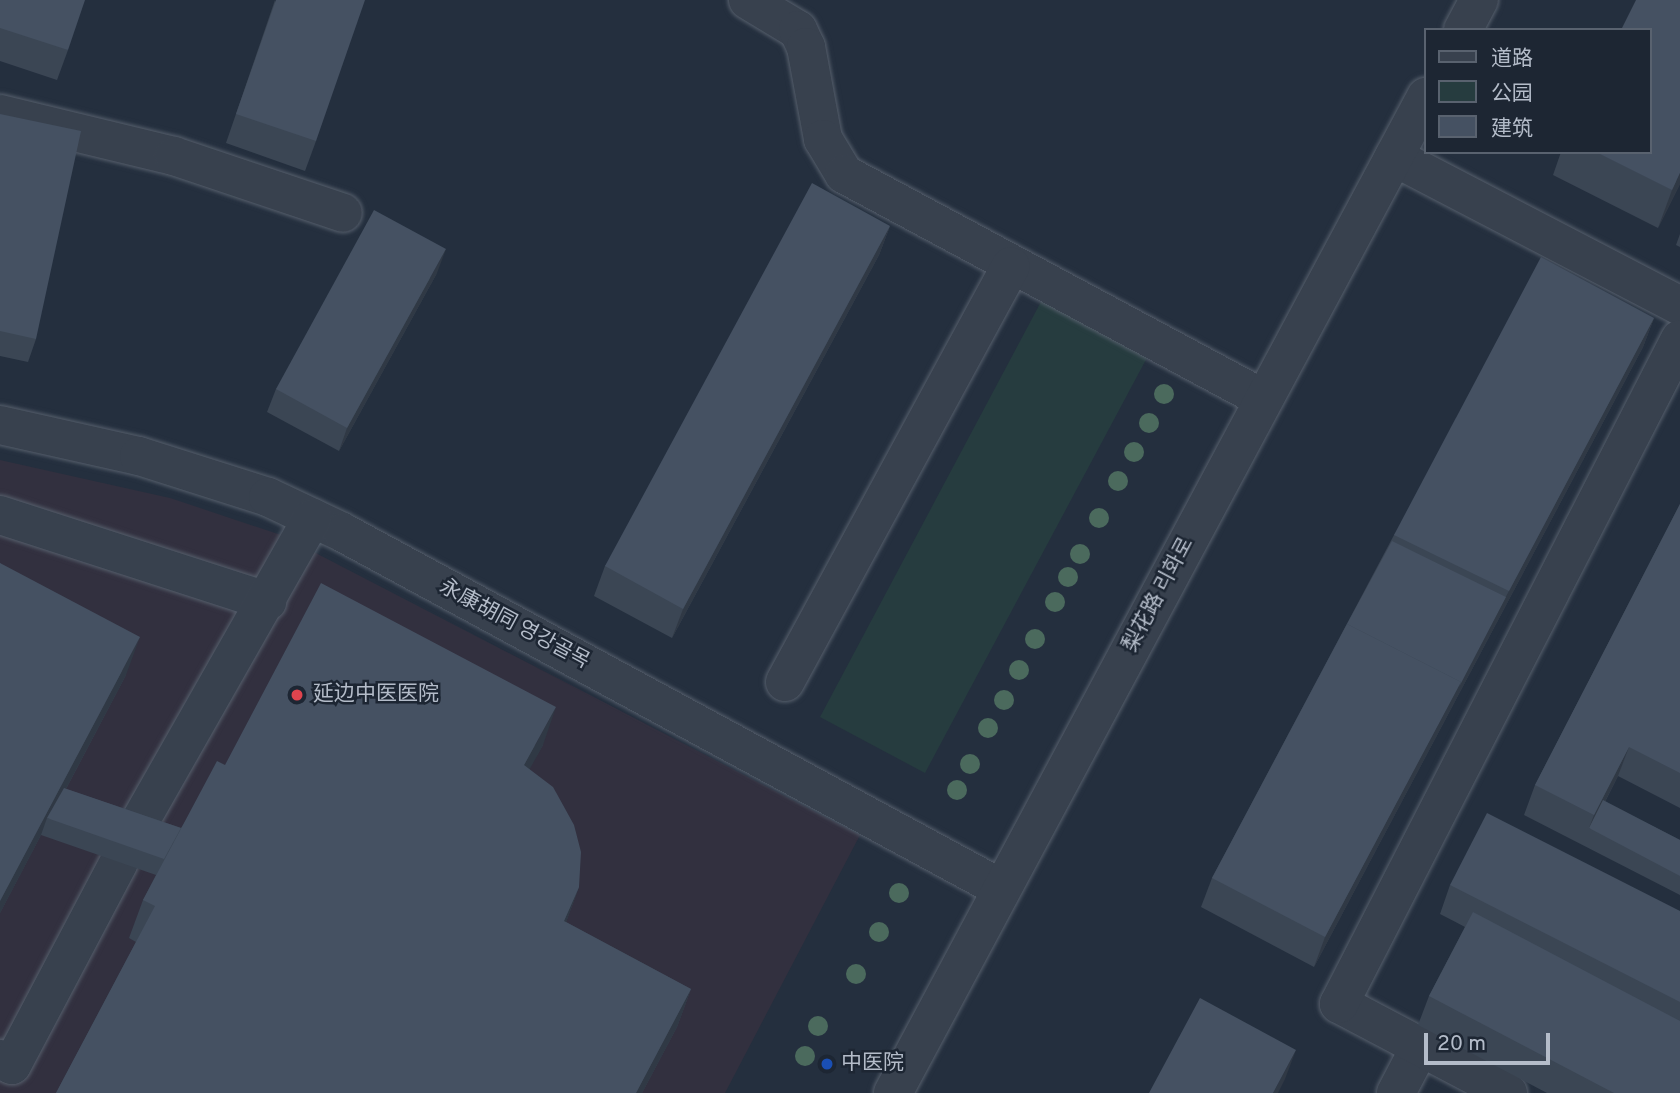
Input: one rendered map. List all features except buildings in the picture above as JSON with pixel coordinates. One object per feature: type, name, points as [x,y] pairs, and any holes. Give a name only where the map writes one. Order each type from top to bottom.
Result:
[{"type":"street","points":[[748,0],[798,30],[806,47],[823,139],[844,174],[1011,266],[1264,399]]},
{"type":"street","points":[[1464,28],[1479,0]]},
{"type":"street","name":"梨花路 리화로","points":[[893,1093],[1424,101]]},
{"type":"street","points":[[0,114],[174,156],[343,213]]},
{"type":"street","points":[[1394,157],[1680,306]]},
{"type":"street","points":[[785,681],[1011,266]]},
{"type":"street","points":[[1508,1093],[1339,1004],[1680,339]]},
{"type":"street","name":"永康胡同 영강골목","points":[[0,425],[218,478],[312,517],[1002,889]]},
{"type":"street","points":[[0,515],[267,601]]},
{"type":"street","points":[[0,1059],[12,1065],[127,846],[312,517]]},
{"type":"street","points":[[1396,1093],[1420,1047]]},
{"type":"shaded area","name":"延边中医医院","points":[[0,460],[170,498],[281,535],[860,835],[725,1093],[0,1093]]},
{"type":"green space","points":[[1043,298],[1149,354],[925,773],[820,717]]},
{"type":"place","name":"延边中医医院","points":[[297,695]]},
{"type":"place","name":"中医院","points":[[827,1064]]}]
